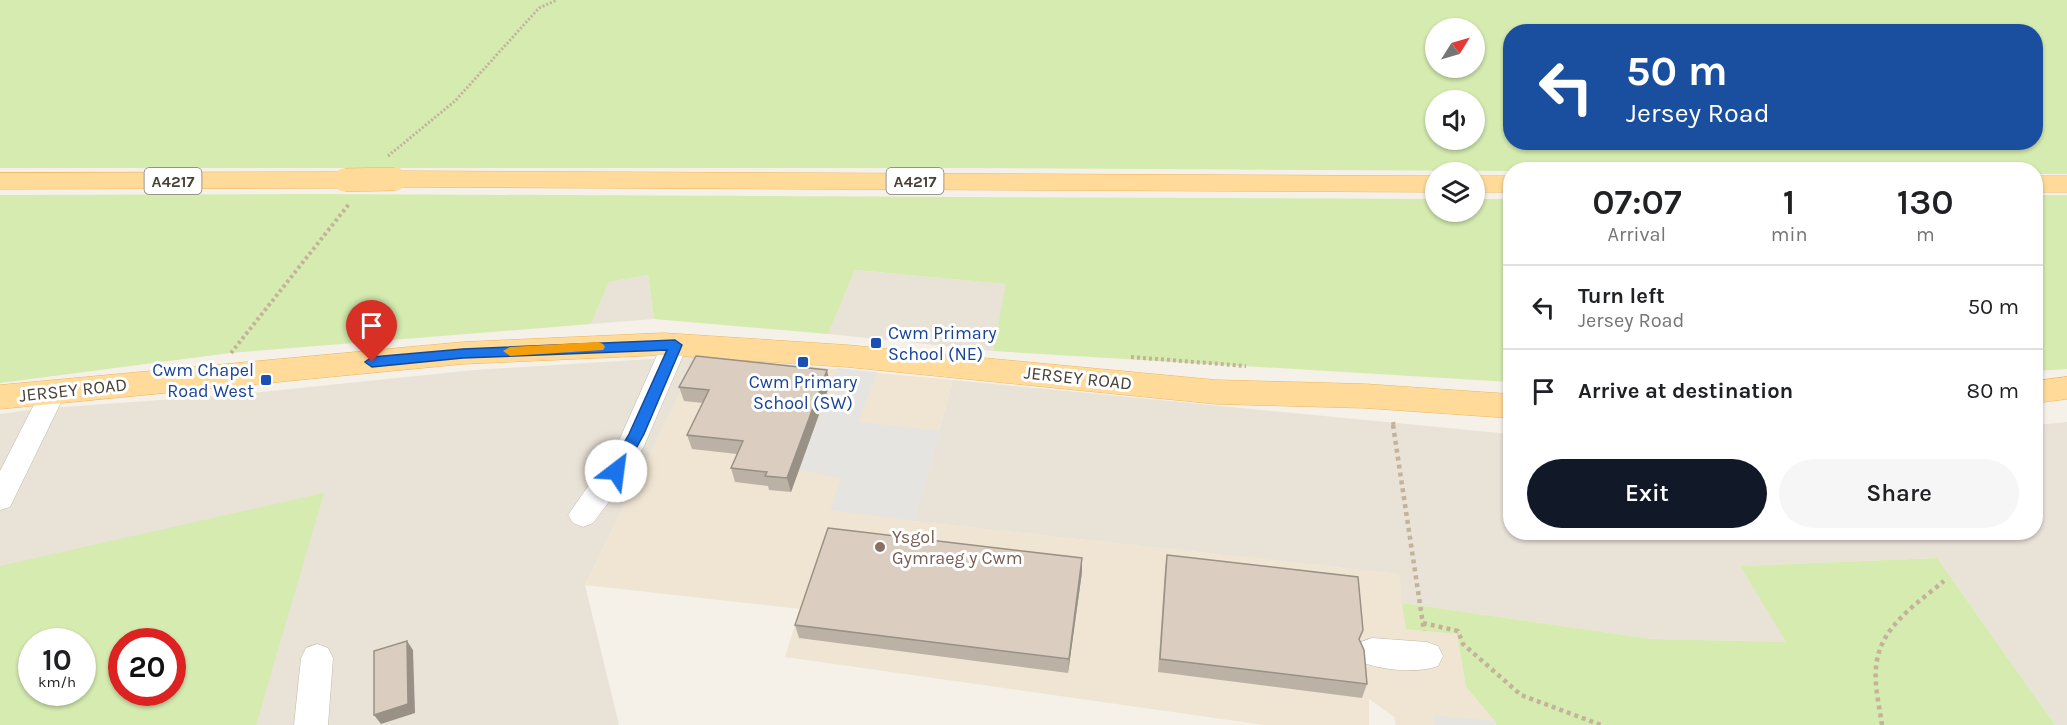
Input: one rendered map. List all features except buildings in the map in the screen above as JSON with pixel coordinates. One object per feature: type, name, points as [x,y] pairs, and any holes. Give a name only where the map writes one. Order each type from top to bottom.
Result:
[{"type":"main road","name":"A4217","points":[[0,181],[395,179],[1425,184]]},
{"type":"main road","points":[[1485,184],[1503,184]]},
{"type":"main road","points":[[2043,184],[2067,184]]},
{"type":"main road","name":"JERSEY ROAD","points":[[0,397],[54,390],[463,354],[675,345],[847,356],[1216,392],[1389,398],[1503,406]]},
{"type":"main road","points":[[2043,391],[2067,388]]},
{"type":"street","points":[[583,515],[616,471],[630,446],[675,345]]},
{"type":"street","points":[[0,499],[54,390]]},
{"type":"street","points":[[1372,652],[1427,656]]},
{"type":"street","points":[[311,725],[317,658]]},
{"type":"path","points":[[1389,398],[1427,656]]},
{"type":"path","points":[[1882,725],[1877,655],[1889,633],[1922,599],[1944,581]]},
{"type":"path","points":[[1423,623],[1458,631],[1463,644],[1521,695],[1601,725]]},
{"type":"shaded area","points":[[855,270],[1007,284],[993,351],[828,334]]},
{"type":"shaded area","points":[[648,275],[654,319],[591,324],[609,282]]},
{"type":"shaded area","points":[[698,356],[585,585],[619,725],[0,725],[0,414],[36,409],[243,394],[474,370]]},
{"type":"shaded area","name":"Ysgol Gymraeg y Cwm","points":[[698,356],[953,380],[914,521],[1399,574],[1406,628],[1457,634],[1466,687],[1496,725],[1396,725],[1394,717],[1369,699],[1369,725],[1264,725],[785,657],[800,609],[585,585]]},
{"type":"shaded area","points":[[837,368],[877,372],[859,422],[940,431],[914,521],[830,510],[841,478],[799,470],[800,461]]},
{"type":"shaded area","points":[[953,380],[1503,433],[1503,540],[2043,540],[2043,424],[2067,422],[2067,725],[2055,725],[1937,558],[1740,566],[1787,642],[1652,639],[1402,603],[1398,574],[914,521]]},
{"type":"shaded area","points":[[1433,715],[1495,721],[1496,725],[1434,725]]},
{"type":"green space","points":[[0,0],[2067,0],[2067,174],[2043,174],[2043,162],[1503,162],[1503,171],[1485,171],[1485,162],[1425,162],[1425,171],[0,168]]},
{"type":"green space","points":[[312,194],[1425,199],[1425,222],[1485,222],[1485,199],[1503,199],[1503,382],[993,351],[1006,284],[855,270],[828,334],[654,319],[648,275],[609,282],[591,324],[230,353],[0,383],[0,195]]},
{"type":"green space","points":[[2043,195],[2067,195],[2067,369],[2043,371]]},
{"type":"green space","points":[[324,493],[256,725],[0,725],[0,566]]},
{"type":"green space","points":[[1937,558],[2055,725],[1496,725],[1466,687],[1457,634],[1406,629],[1402,603],[1652,639],[1786,642],[1740,566]]},
{"type":"slow traffic","points":[[510,351],[598,347]]},
{"type":"place","name":"Cwm Primary School (NE)","points":[[876,343]]},
{"type":"place","name":"Cwm Primary School (SW)","points":[[803,362]]},
{"type":"place","name":"Cwm Chapel Road West","points":[[266,380]]},
{"type":"place","name":"Ysgol Gymraeg y Cwm","points":[[880,547]]},
{"type":"route","points":[[372,362],[463,354],[675,345],[636,434],[616,471]]}]
